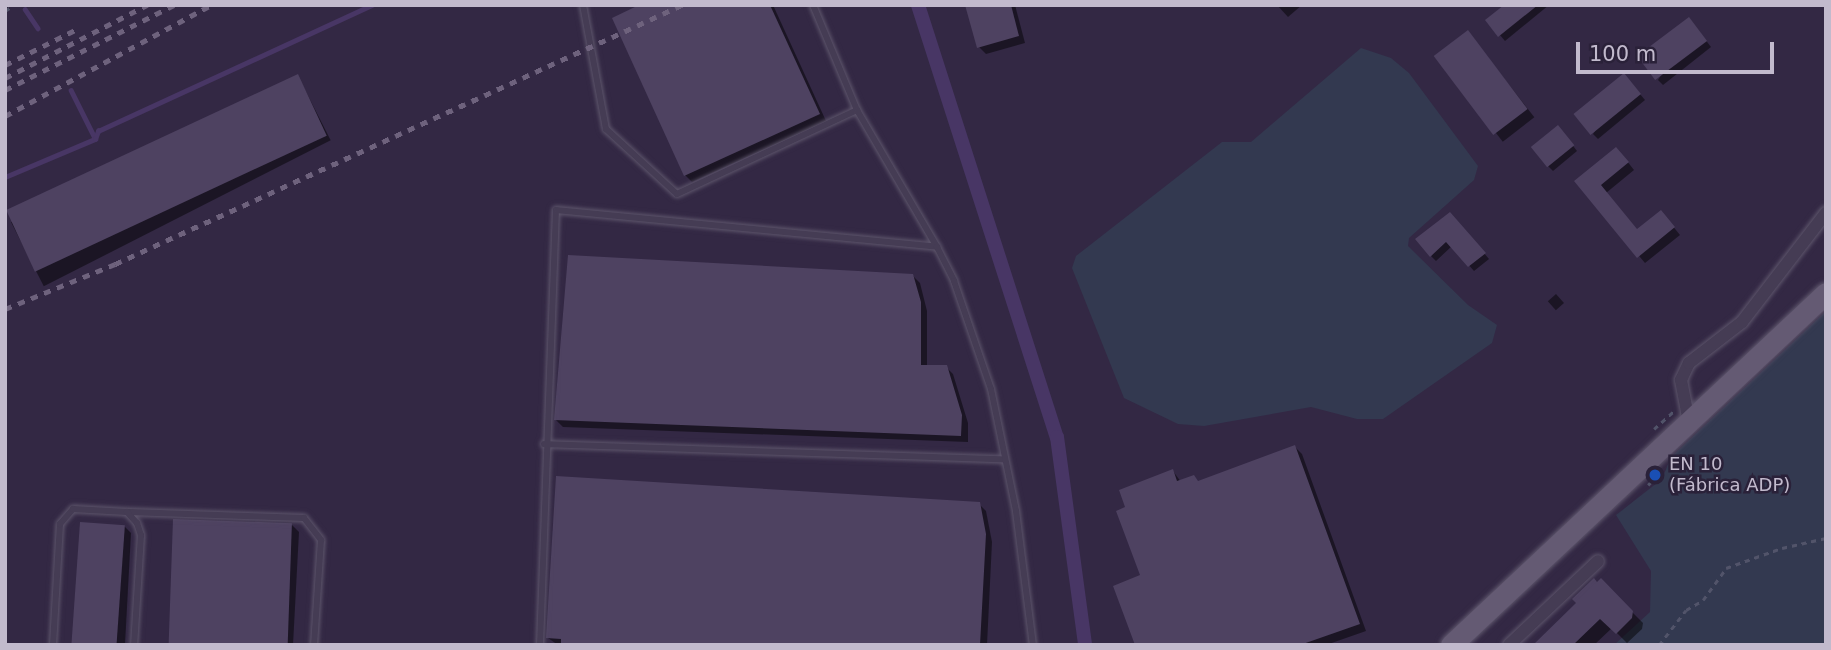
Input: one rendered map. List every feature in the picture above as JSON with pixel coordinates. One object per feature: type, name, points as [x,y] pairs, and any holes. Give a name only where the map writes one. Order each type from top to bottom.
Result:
[{"type":"main road","points":[[1451,645],[1826,293]]},
{"type":"street","points":[[1689,422],[1681,380],[1689,363],[1742,322],[1826,213]]},
{"type":"street","points":[[1508,645],[1598,561]]},
{"type":"lane","points":[[583,5],[606,130],[677,194],[857,110]]},
{"type":"lane","points":[[813,5],[857,110],[954,281],[990,389],[1005,459],[1033,645]]},
{"type":"lane","points":[[540,645],[544,444],[556,210],[937,247]]},
{"type":"lane","points":[[544,444],[1005,459]]},
{"type":"lane","points":[[53,645],[60,524],[64,516],[74,509],[304,518],[321,540],[314,645]]},
{"type":"lane","points":[[127,512],[141,535],[134,645]]},
{"type":"path","points":[[5,11],[14,5]]},
{"type":"path","points":[[1659,645],[1686,610],[1703,600],[1726,568],[1782,548],[1826,538]]},
{"type":"shaded area","points":[[1361,48],[1391,58],[1409,73],[1478,166],[1474,180],[1409,238],[1408,246],[1468,305],[1497,325],[1492,343],[1383,419],[1357,419],[1311,407],[1204,426],[1178,424],[1124,398],[1072,268],[1076,256],[1222,142],[1251,142]]},
{"type":"shaded area","points":[[1826,311],[1826,645],[1614,645],[1650,612],[1651,571],[1616,515],[1662,479],[1671,457]]},
{"type":"building","points":[[639,5],[770,5],[820,114],[684,176],[612,18]]},
{"type":"building","points":[[965,5],[1011,5],[1019,36],[977,48]]},
{"type":"building","points":[[1504,5],[1538,5],[1498,37],[1485,20]]},
{"type":"building","points":[[1689,17],[1707,41],[1655,80],[1637,56]]},
{"type":"building","points":[[1468,30],[1528,109],[1493,135],[1434,56]]},
{"type":"building","points":[[1624,73],[1641,94],[1590,135],[1573,114]]},
{"type":"building","points":[[298,74],[327,136],[35,272],[6,210]]},
{"type":"building","points":[[1558,125],[1574,145],[1547,167],[1531,147]]},
{"type":"building","points":[[1616,147],[1629,162],[1601,185],[1637,229],[1661,210],[1675,227],[1637,258],[1574,181]]},
{"type":"building","points":[[1450,212],[1486,253],[1468,267],[1446,242],[1430,257],[1415,239]]},
{"type":"building","points":[[568,255],[913,274],[921,302],[921,365],[947,365],[962,415],[961,436],[554,420]]},
{"type":"building","points":[[1295,445],[1360,624],[1300,645],[1135,645],[1113,586],[1140,575],[1116,511],[1125,507],[1119,490],[1173,469],[1177,481],[1194,475],[1198,481]]},
{"type":"building","points":[[556,476],[980,502],[986,534],[980,645],[561,645],[561,639],[546,638]]},
{"type":"building","points":[[173,519],[292,523],[288,645],[169,645]]},
{"type":"building","points":[[80,522],[125,525],[117,645],[71,645]]},
{"type":"building","points":[[1594,578],[1597,582],[1601,578],[1633,611],[1632,618],[1616,634],[1600,619],[1573,645],[1533,645],[1576,603],[1572,599]]},
{"type":"waterway","points":[[5,177],[95,139],[98,131],[372,5]]},
{"type":"waterway","points":[[918,5],[1057,437],[1085,645]]},
{"type":"waterway","points":[[25,9],[38,28]]},
{"type":"waterway","points":[[71,90],[95,138]]},
{"type":"railway","points":[[5,78],[147,5]]},
{"type":"railway","points":[[5,90],[174,5]]},
{"type":"railway","points":[[5,116],[211,5]]},
{"type":"railway","points":[[5,309],[115,264],[682,5]]},
{"type":"railway","points":[[5,65],[77,29]]},
{"type":"place","name":"EN 10 (Fábrica ADP)","points":[[1655,475]]}]
